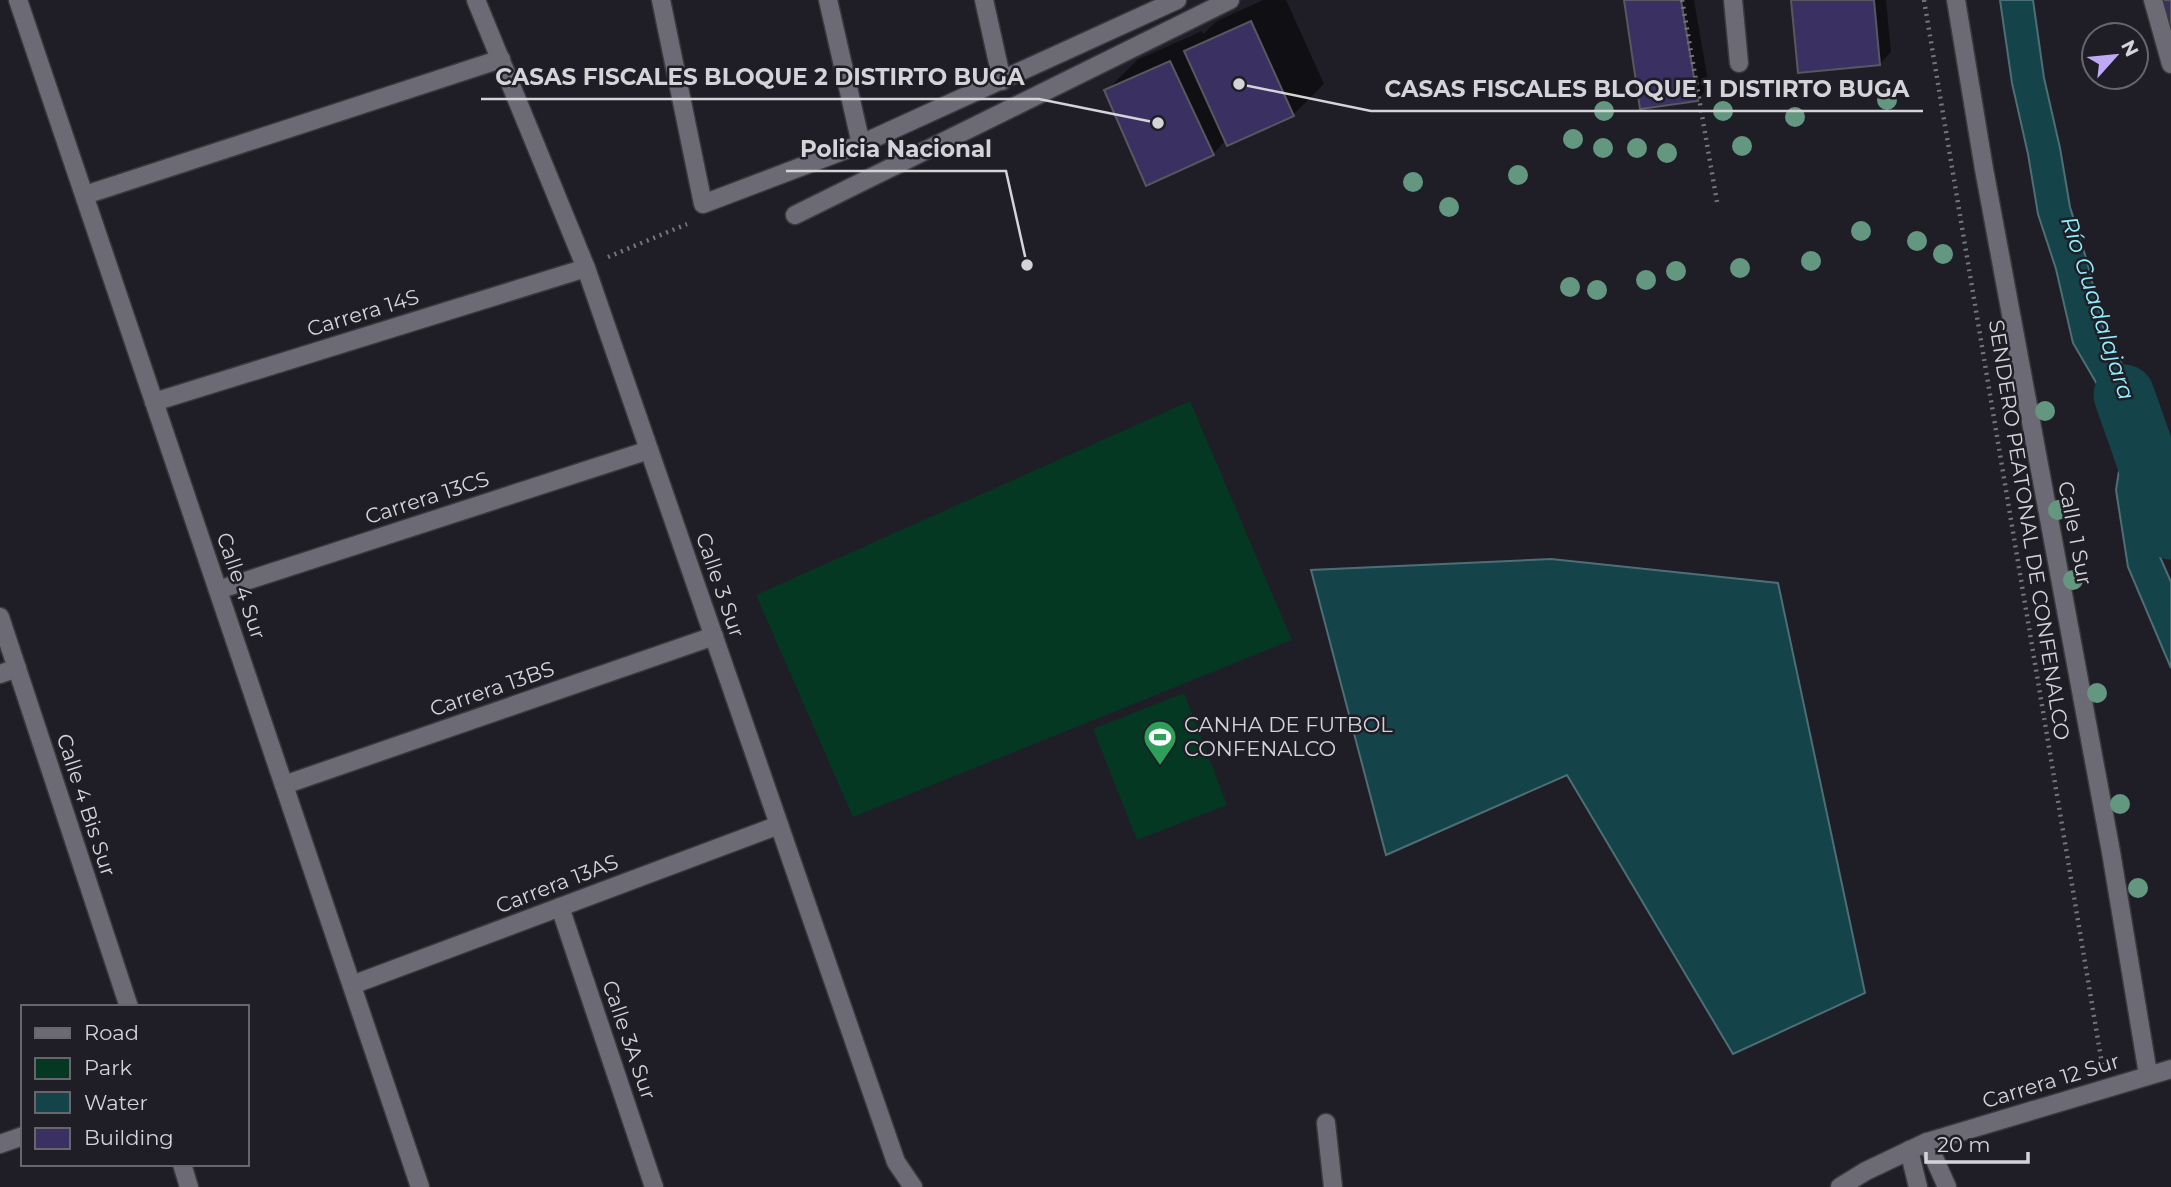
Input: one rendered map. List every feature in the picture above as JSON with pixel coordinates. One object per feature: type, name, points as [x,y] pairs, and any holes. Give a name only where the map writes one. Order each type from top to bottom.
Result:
[{"type":"street","name":"Calle 4 Sur","points":[[18,0],[420,1187]]},
{"type":"street","name":"Calle 3 Sur","points":[[476,0],[586,268],[896,1162],[913,1187]]},
{"type":"street","points":[[661,0],[700,212],[861,144],[1177,0]]},
{"type":"street","points":[[828,0],[861,144]]},
{"type":"street","points":[[984,0],[1002,81]]},
{"type":"street","points":[[1134,0],[1138,19]]},
{"type":"street","points":[[795,215],[1230,0]]},
{"type":"street","points":[[1733,0],[1739,63]]},
{"type":"street","name":"Calle 1 Sur","points":[[1956,0],[1982,160],[2109,838],[2148,1074]]},
{"type":"street","points":[[2153,0],[2171,64]]},
{"type":"street","points":[[85,195],[501,58]]},
{"type":"street","name":"Carrera 14S","points":[[154,402],[586,268]]},
{"type":"street","name":"Carrera 13CS","points":[[218,590],[649,450]]},
{"type":"street","name":"Calle 4 Bis Sur","points":[[0,617],[8,671],[128,1005]]},
{"type":"street","name":"Carrera 13BS","points":[[284,785],[714,636]]},
{"type":"street","name":"Carrera 13AS","points":[[352,985],[779,825]]},
{"type":"street","name":"Calle 3A Sur","points":[[560,907],[654,1187]]},
{"type":"street","name":"Carrera 12 Sur","points":[[1840,1187],[1866,1171],[1927,1142],[2171,1069]]},
{"type":"street","points":[[1326,1123],[1333,1187]]},
{"type":"street","points":[[0,1144],[21,1137]]},
{"type":"street","points":[[1927,1142],[1947,1187]]},
{"type":"street","points":[[1909,1150],[1918,1187]]},
{"type":"street","points":[[183,1166],[189,1187]]},
{"type":"path","points":[[1682,0],[1717,202]]},
{"type":"path","name":"SENDERO PEATONAL DE CONFENALCO","points":[[1924,0],[2102,1065]]},
{"type":"path","points":[[603,259],[700,212]]},
{"type":"green space","points":[[1190,401],[1292,640],[853,817],[756,595]]},
{"type":"green space","name":"CANHA DE FUTBOL CONFENALCO","points":[[1184,693],[1227,805],[1137,840],[1093,729]]},
{"type":"water","points":[[2000,0],[2033,0],[2044,78],[2070,207],[2087,261],[2104,331],[2136,390],[2154,457],[2150,490],[2160,557],[2171,582],[2171,668],[2128,567],[2116,490],[2121,458],[2108,403],[2073,343],[2056,269],[2038,214],[2012,83]]},
{"type":"water","points":[[1551,559],[1778,583],[1865,993],[1733,1054],[1567,775],[1386,855],[1311,570]]},
{"type":"building","points":[[1624,0],[1681,0],[1698,101],[1640,109]]},
{"type":"building","points":[[1791,0],[1874,0],[1880,65],[1798,73]]},
{"type":"building","points":[[2159,0],[2171,0],[2171,42]]},
{"type":"building","points":[[1251,21],[1294,116],[1227,146],[1184,51]]},
{"type":"building","points":[[1170,61],[1214,155],[1146,186],[1104,90]]},
{"type":"waterway","name":"Río Guadalajara","points":[[2124,395],[2171,529]]},
{"type":"place","name":"CASAS FISCALES BLOQUE 1 DISTIRTO BUGA","points":[[1239,84]]},
{"type":"place","name":"CASAS FISCALES BLOQUE 2 DISTIRTO BUGA","points":[[1158,123]]},
{"type":"place","name":"Policia Nacional","points":[[1027,265]]},
{"type":"place","name":"CANHA DE FUTBOL CONFENALCO","points":[[1160,767]]}]
